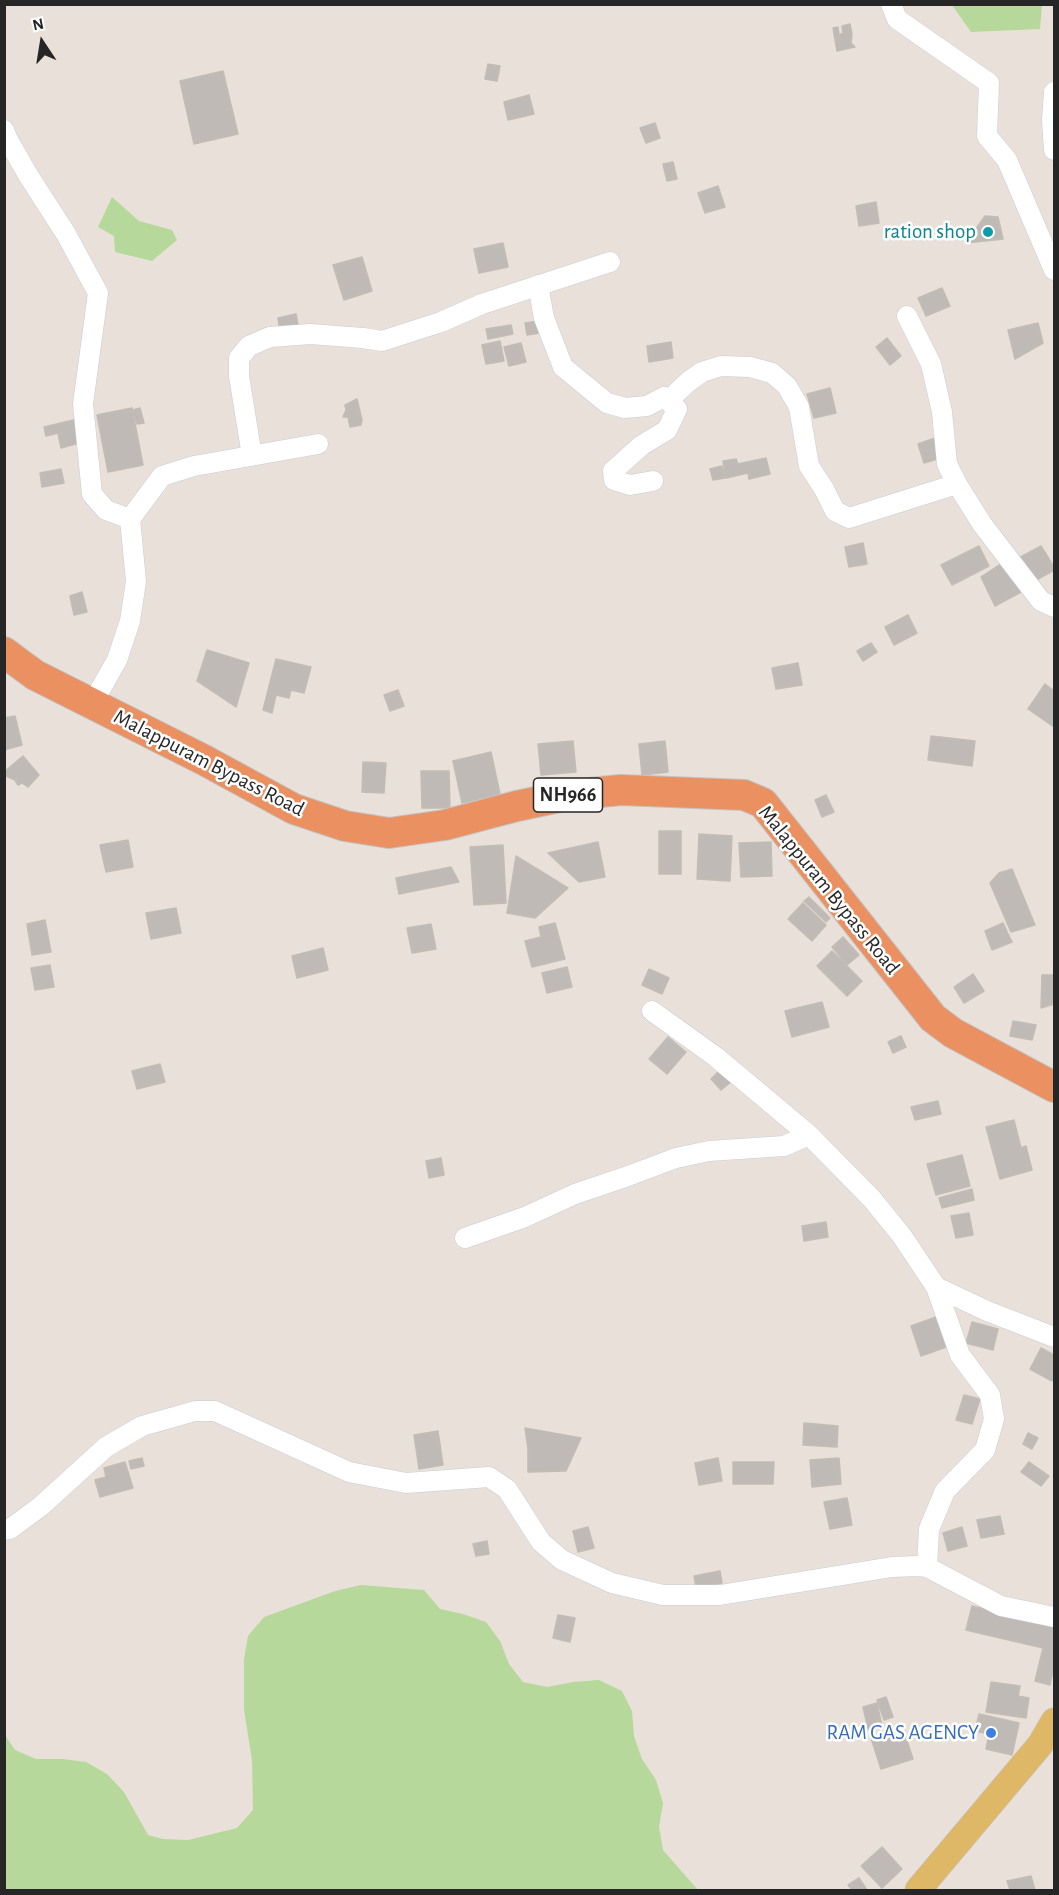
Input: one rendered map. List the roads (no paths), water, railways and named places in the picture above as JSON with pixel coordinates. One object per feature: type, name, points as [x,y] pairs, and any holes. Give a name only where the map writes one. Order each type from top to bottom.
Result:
[{"type":"highway","name":"Malappuram Bypass Road","points":[[4,652],[34,675],[204,760],[294,809],[345,826],[389,833],[445,825],[569,795],[621,790],[744,795],[754,799],[763,803],[933,1018],[953,1033],[1054,1087]]},
{"type":"main road","points":[[918,1890],[1040,1745],[1054,1721]]},
{"type":"street","points":[[891,4],[897,19],[989,82],[987,136],[1007,160],[1054,270]]},
{"type":"street","points":[[1054,92],[1052,120],[1054,150]]},
{"type":"street","points":[[4,130],[98,293],[83,404],[92,494],[106,510],[130,519]]},
{"type":"street","points":[[252,456],[239,367],[239,358],[249,346],[270,337],[310,333],[382,341],[441,322],[482,304],[610,262]]},
{"type":"street","points":[[538,285],[544,318],[563,367],[607,403],[625,408],[647,406],[664,397],[677,409],[667,429],[642,444],[613,471],[614,480],[630,485],[653,481]]},
{"type":"street","points":[[907,316],[931,364],[942,412],[947,464],[957,484],[982,524],[1041,601],[1054,607]]},
{"type":"street","points":[[668,401],[702,372],[721,366],[750,367],[772,373],[787,386],[799,407],[809,466],[835,511],[849,518],[957,484]]},
{"type":"street","points":[[92,704],[117,660],[130,621],[136,581],[130,519],[162,476],[194,466],[318,444]]},
{"type":"street","points":[[652,1011],[716,1057],[809,1136],[872,1199],[902,1236],[936,1287],[960,1354],[990,1395],[994,1419],[985,1450],[945,1491],[929,1529],[927,1568]]},
{"type":"street","points":[[465,1238],[525,1217],[575,1194],[676,1158],[709,1151],[784,1146],[809,1136]]},
{"type":"street","points":[[936,1287],[987,1311],[1054,1337]]},
{"type":"street","points":[[4,1530],[10,1529],[41,1506],[105,1447],[142,1426],[195,1411],[215,1411],[349,1472],[406,1482],[489,1477],[507,1489],[541,1542],[562,1560],[622,1586],[663,1595],[720,1595],[892,1567],[927,1568],[1001,1606],[1054,1617]]},
{"type":"place","name":"ration shop","points":[[988,232]]},
{"type":"place","name":"RAM GAS AGENCY","points":[[991,1733]]}]
